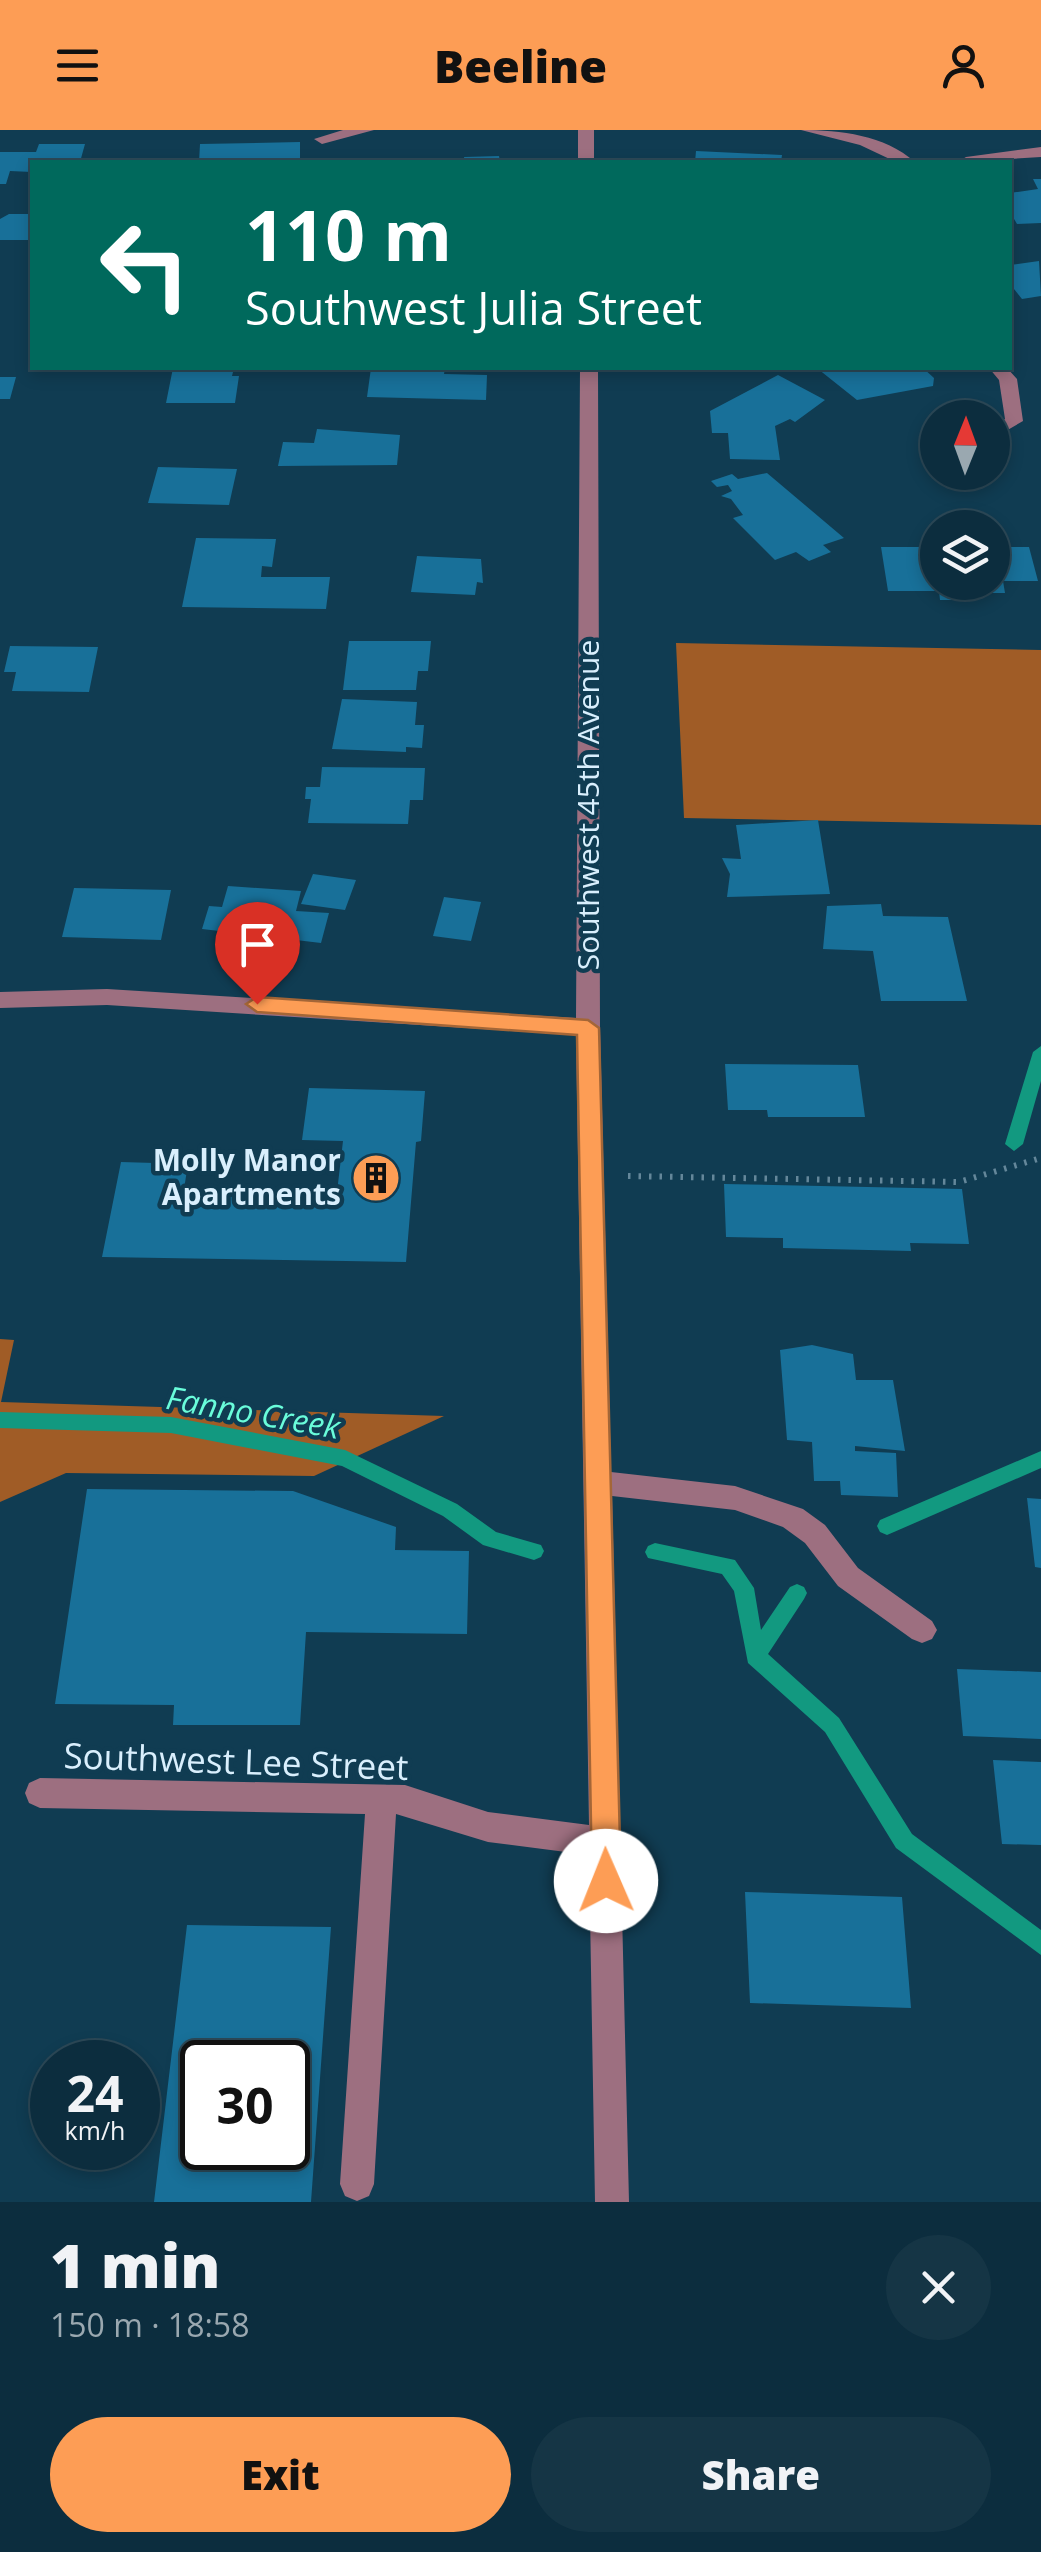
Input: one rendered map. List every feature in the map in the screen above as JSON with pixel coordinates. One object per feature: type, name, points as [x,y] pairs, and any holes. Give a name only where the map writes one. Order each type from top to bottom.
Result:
[{"type":"street","points":[[322,138],[366,130]]},
{"type":"street","points":[[586,130],[586,160]]},
{"type":"street","points":[[808,130],[865,141],[903,160]]},
{"type":"street","points":[[981,160],[1041,152]]},
{"type":"street","name":"Southwest 45th Avenue","points":[[588,370],[588,1028],[612,2202]]},
{"type":"street","points":[[1000,370],[1008,379],[1014,421],[1010,423]]},
{"type":"street","points":[[0,1000],[107,996],[588,1028]]},
{"type":"street","points":[[598,1483],[736,1498],[794,1518],[815,1534],[848,1578],[922,1630]]},
{"type":"street","name":"Southwest Lee Street","points":[[40,1792],[405,1800],[488,1827],[606,1842]]},
{"type":"street","points":[[357,2184],[381,1799]]},
{"type":"path","points":[[592,1175],[979,1178],[1041,1158]]},
{"type":"shaded area","points":[[676,643],[1041,650],[1041,825],[684,818]]},
{"type":"shaded area","points":[[0,1339],[14,1340],[1,1402],[444,1416],[314,1476],[66,1473],[0,1502]]},
{"type":"building","points":[[300,142],[300,160],[199,160],[200,144]]},
{"type":"building","points":[[39,144],[85,144],[81,160],[30,160],[30,172],[10,171],[6,184],[0,184],[0,152],[36,152]]},
{"type":"building","points":[[696,151],[782,155],[781,160],[695,160]]},
{"type":"building","points":[[499,156],[500,160],[465,160],[464,157]]},
{"type":"building","points":[[1033,179],[1041,179],[1041,223],[1017,224],[1012,215],[1012,193],[1038,189]]},
{"type":"building","points":[[9,214],[30,214],[30,240],[0,240],[0,219]]},
{"type":"building","points":[[1039,261],[1041,296],[1022,299],[1012,286],[1012,265]]},
{"type":"building","points":[[173,370],[234,370],[232,376],[239,376],[235,403],[166,403]]},
{"type":"building","points":[[371,370],[445,370],[444,374],[487,375],[486,400],[367,397]]},
{"type":"building","points":[[819,370],[925,370],[934,378],[933,386],[857,400]]},
{"type":"building","points":[[778,375],[825,400],[795,422],[790,419],[775,426],[780,460],[730,459],[728,433],[712,433],[710,411]]},
{"type":"building","points":[[0,377],[16,377],[10,399],[0,399]]},
{"type":"building","points":[[317,429],[400,435],[397,465],[278,466],[283,442],[314,443]]},
{"type":"building","points":[[158,467],[237,469],[229,505],[148,503]]},
{"type":"building","points":[[767,473],[844,538],[823,545],[831,552],[809,561],[796,552],[775,560],[733,518],[743,515],[731,499],[721,496],[732,491],[728,485],[717,487],[711,481],[732,474],[738,479]]},
{"type":"building","points":[[196,538],[276,539],[272,567],[262,566],[261,577],[330,577],[326,609],[182,607]]},
{"type":"building","points":[[881,547],[920,547],[920,591],[888,591]]},
{"type":"building","points":[[1010,547],[1029,547],[1038,581],[1010,581]]},
{"type":"building","points":[[417,556],[481,559],[483,583],[477,582],[475,595],[411,592]]},
{"type":"building","points":[[349,641],[431,641],[428,671],[418,671],[416,690],[343,690]]},
{"type":"building","points":[[10,646],[98,647],[89,692],[12,691],[16,672],[4,672]]},
{"type":"building","points":[[342,699],[417,702],[415,725],[424,725],[422,748],[406,747],[406,752],[332,749]]},
{"type":"building","points":[[322,767],[425,768],[423,800],[410,800],[408,824],[308,823],[311,799],[305,799],[306,787],[320,787]]},
{"type":"building","points":[[818,820],[830,894],[727,897],[730,874],[722,858],[741,859],[736,825]]},
{"type":"building","points":[[313,874],[356,880],[345,910],[301,904]]},
{"type":"building","points":[[228,886],[301,891],[296,911],[329,913],[321,943],[202,929],[209,906],[222,907]]},
{"type":"building","points":[[74,888],[171,890],[161,940],[62,937]]},
{"type":"building","points":[[444,897],[481,902],[471,941],[433,936]]},
{"type":"building","points":[[881,904],[883,916],[948,917],[967,1001],[881,1001],[873,951],[823,949],[827,906]]},
{"type":"building","points":[[725,1064],[858,1065],[865,1117],[768,1117],[767,1110],[728,1110]]},
{"type":"building","name":"Molly Manor Apartments","points":[[309,1088],[425,1091],[421,1141],[416,1142],[406,1262],[102,1257],[121,1162],[188,1164],[183,1195],[326,1199],[337,1192],[343,1141],[302,1140]]},
{"type":"building","points":[[724,1184],[962,1189],[969,1244],[910,1243],[911,1251],[783,1248],[783,1238],[726,1237]]},
{"type":"building","points":[[812,1345],[853,1354],[856,1380],[893,1380],[905,1451],[855,1446],[855,1451],[896,1453],[898,1497],[841,1495],[840,1481],[814,1481],[812,1442],[787,1440],[780,1350]]},
{"type":"building","points":[[87,1489],[293,1491],[396,1527],[395,1550],[469,1551],[467,1634],[306,1632],[300,1725],[173,1725],[174,1705],[55,1704]]},
{"type":"building","points":[[1027,1498],[1041,1499],[1041,1568],[1035,1567]]},
{"type":"building","points":[[957,1669],[1041,1672],[1041,1739],[963,1736]]},
{"type":"building","points":[[993,1760],[1041,1762],[1041,1845],[1002,1844]]},
{"type":"building","points":[[745,1892],[902,1897],[911,2008],[750,2003]]},
{"type":"building","points":[[187,1925],[331,1927],[311,2202],[154,2202]]},
{"type":"waterway","points":[[1014,1144],[1041,1052]]},
{"type":"waterway","name":"Fanno Creek","points":[[0,1420],[171,1425],[345,1458],[450,1510],[490,1539],[534,1551]]},
{"type":"waterway","points":[[887,1526],[1041,1459]]},
{"type":"waterway","name":"Fanno Creek","points":[[655,1552],[728,1566],[744,1588],[755,1656]]},
{"type":"waterway","points":[[755,1656],[797,1593]]},
{"type":"waterway","name":"Fanno Creek","points":[[755,1656],[832,1725],[904,1841],[1041,1944]]},
{"type":"place","name":"Molly Manor Apartments","points":[[376,1178]]},
{"type":"route","points":[[257,1004],[588,1028],[606,1881]]}]
